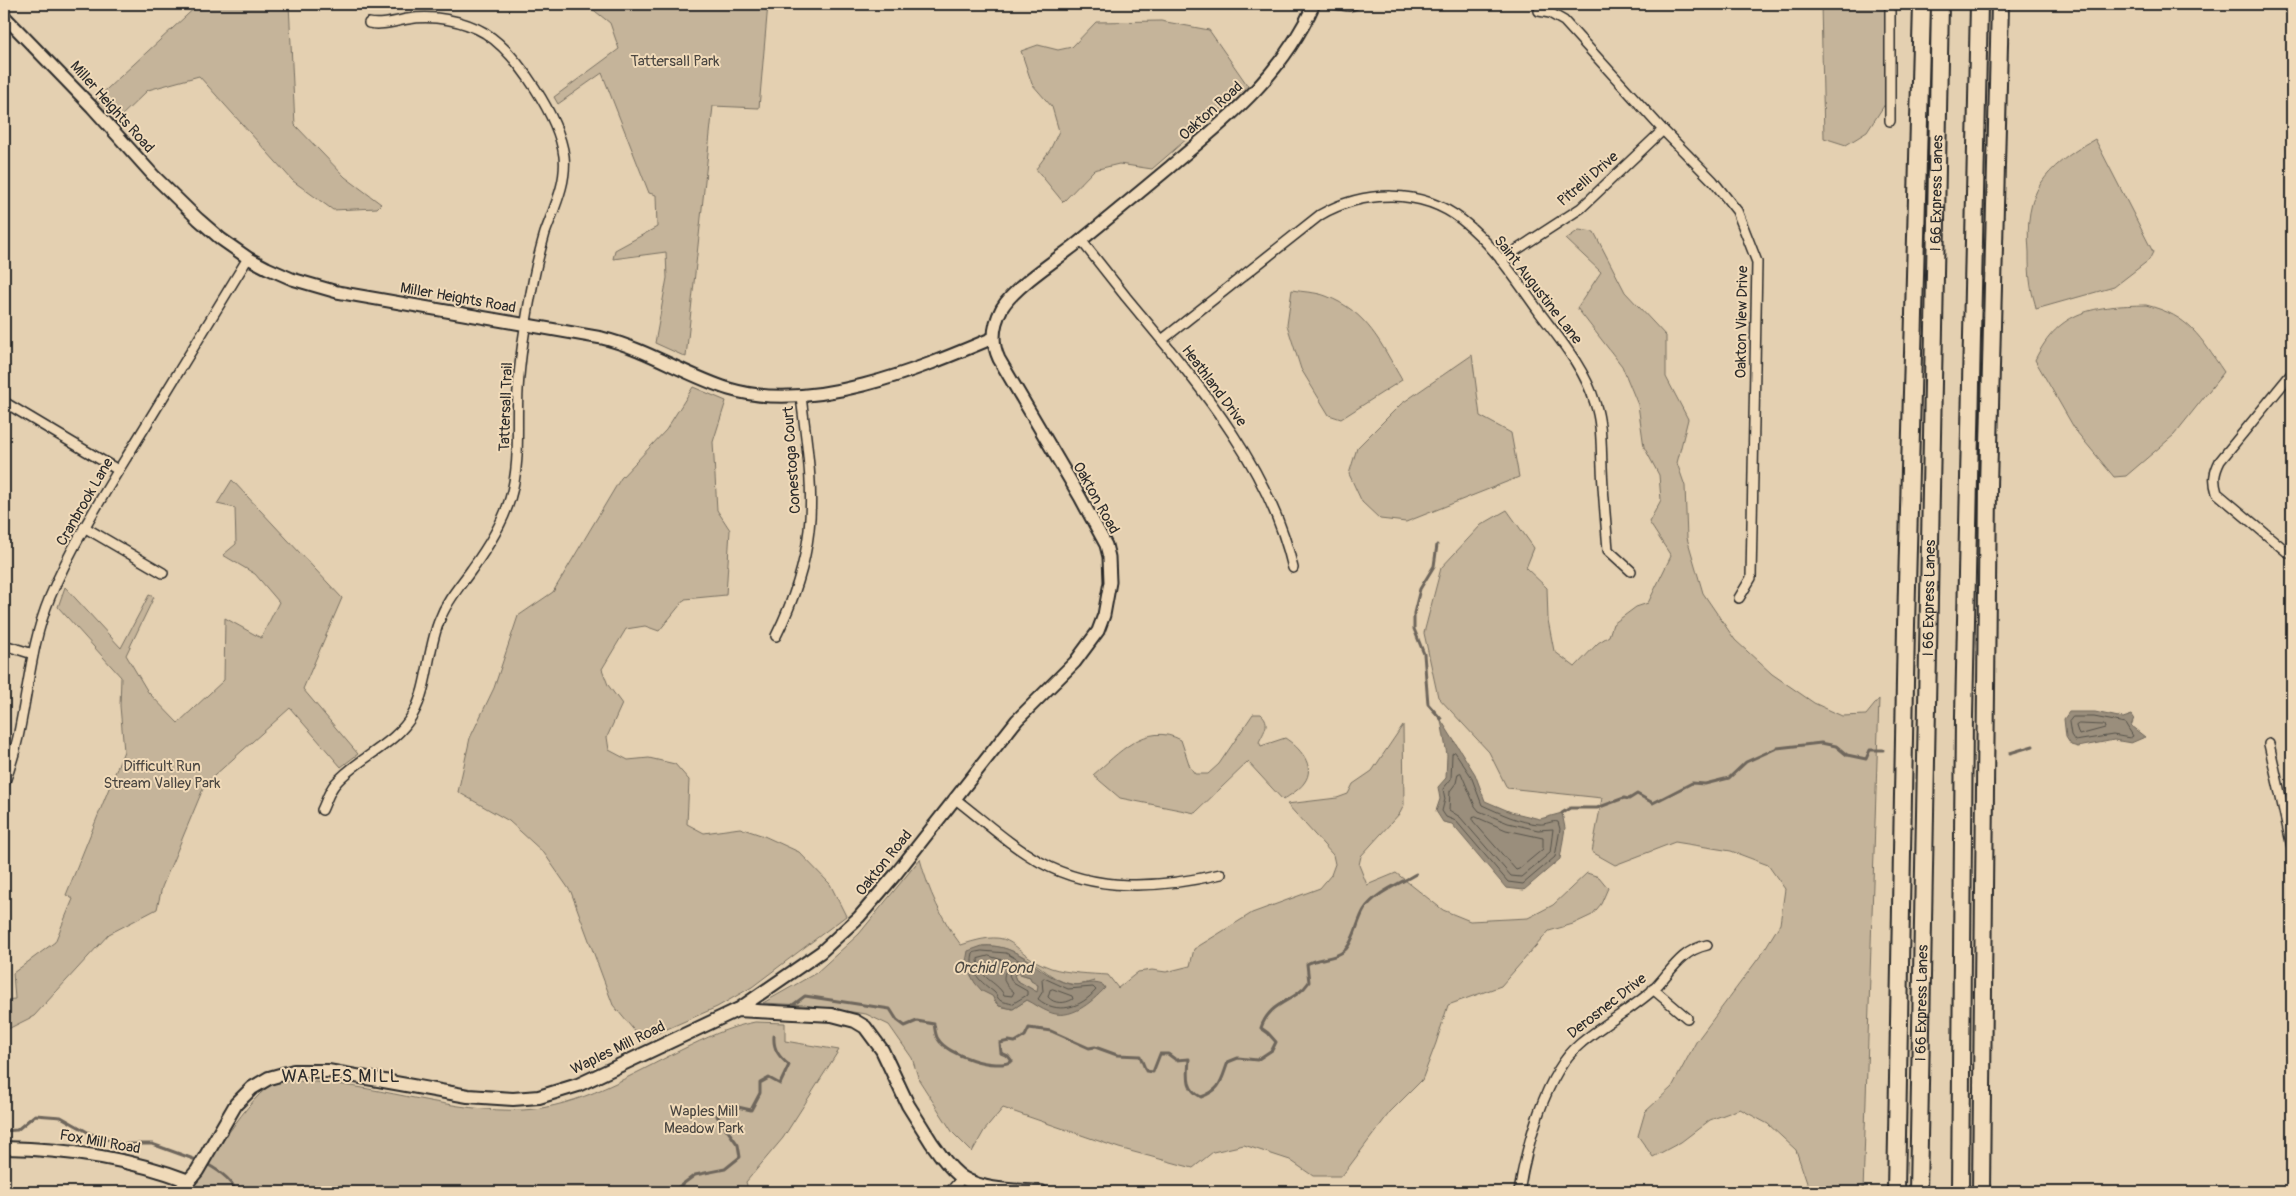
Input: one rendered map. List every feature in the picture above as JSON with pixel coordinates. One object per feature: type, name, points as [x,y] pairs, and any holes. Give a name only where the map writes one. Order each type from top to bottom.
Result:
[{"type":"highway","points":[[1896,1192],[1906,625],[1922,4]]},
{"type":"highway","name":"I 66 Express Lanes","points":[[1918,1192],[1940,4]]},
{"type":"highway","points":[[1960,1192],[1964,696],[1978,4]]},
{"type":"highway","points":[[1981,1192],[1988,487],[2000,4]]},
{"type":"main road","name":"Waples Mill Road","points":[[179,1192],[197,1171],[241,1098],[258,1084],[284,1073],[304,1070],[328,1070],[468,1096],[513,1099],[539,1097],[578,1086],[737,1010],[832,1016],[855,1021],[865,1027],[882,1050],[908,1105],[926,1135],[963,1177]]},
{"type":"main road","name":"Fox Mill Road","points":[[4,1148],[65,1151],[118,1159],[157,1169],[188,1181]]},
{"type":"main road","points":[[963,1177],[993,1187],[1040,1192]]},
{"type":"street","name":"Oakton Road","points":[[737,1010],[794,972],[847,929],[881,893],[1017,720],[1090,644],[1104,615],[1110,582],[1109,557],[1100,532],[1006,372],[994,347],[993,338],[999,317],[1007,301],[1251,97],[1286,52],[1314,4]]},
{"type":"street","points":[[1335,4],[1349,6],[1355,4]]},
{"type":"street","points":[[1890,4],[1890,121]]},
{"type":"street","name":"Oakton View Drive","points":[[1539,11],[1550,13],[1564,20],[1663,130],[1713,181],[1736,210],[1757,262],[1751,578],[1739,598]]},
{"type":"street","name":"Miller Heights Road","points":[[4,16],[92,107],[153,175],[210,229],[248,258],[292,279],[337,292],[527,324],[625,343],[712,382],[744,393],[780,398],[801,396],[892,377],[993,338]]},
{"type":"street","name":"Tattersall Trail","points":[[322,810],[334,785],[387,743],[409,722],[419,702],[440,616],[487,548],[503,517],[514,484],[518,462],[518,388],[539,254],[558,198],[564,171],[562,142],[549,112],[506,50],[481,31],[452,20],[435,17],[409,19],[376,25],[369,23]]},
{"type":"street","name":"Pitrelli Drive","points":[[1500,260],[1581,208],[1663,130]]},
{"type":"street","name":"Saint Augustine Lane","points":[[1162,340],[1320,215],[1338,205],[1358,198],[1396,196],[1417,199],[1444,209],[1463,221],[1500,260],[1578,365],[1589,385],[1596,404],[1600,429],[1608,550],[1631,571]]},
{"type":"street","name":"Heathland Drive","points":[[1081,240],[1162,340],[1234,434],[1287,540],[1293,568]]},
{"type":"street","name":"Cranbrook Lane","points":[[4,784],[16,747],[33,654],[49,599],[63,567],[118,470],[248,258]]},
{"type":"street","points":[[2292,373],[2220,461],[2214,473],[2214,484],[2217,493],[2292,554]]},
{"type":"street","name":"Conestoga Court","points":[[776,636],[785,618],[801,568],[809,529],[809,482],[801,396]]},
{"type":"street","points":[[4,402],[118,470]]},
{"type":"street","points":[[84,527],[163,573]]},
{"type":"street","points":[[4,645],[33,654]]},
{"type":"street","points":[[2269,744],[2292,847]]},
{"type":"street","points":[[954,798],[1033,858],[1069,874],[1132,886],[1221,874]]},
{"type":"street","name":"Derosnec Drive","points":[[1520,1192],[1528,1144],[1556,1074],[1564,1062],[1581,1042],[1653,989],[1686,952],[1707,945]]},
{"type":"street","points":[[1653,989],[1687,1018]]},
{"type":"street","points":[[950,1192],[963,1177]]},
{"type":"green space","points":[[199,4],[289,4],[295,125],[345,177],[381,204],[377,208],[333,210],[293,181],[199,76],[148,90],[116,121],[95,100]]},
{"type":"green space","name":"Tattersall Park","points":[[586,4],[768,4],[759,108],[713,106],[686,357],[655,343],[667,278],[666,252],[613,259],[615,250],[657,227],[656,195],[649,193],[602,73],[558,104],[554,97],[619,49],[610,23]]},
{"type":"green space","points":[[1821,4],[1885,4],[1887,101],[1867,132],[1846,145],[1824,138]]},
{"type":"green space","points":[[1161,21],[1209,30],[1248,86],[1152,169],[1119,164],[1094,170],[1063,202],[1036,169],[1050,150],[1059,131],[1052,107],[1032,84],[1021,51],[1038,45],[1058,50],[1072,47],[1096,22]]},
{"type":"green space","points":[[2095,139],[2153,252],[2149,260],[2114,287],[2036,309],[2031,290],[2028,231],[2034,197],[2050,172],[2077,150]]},
{"type":"green space","points":[[1579,230],[1594,232],[1625,292],[1666,336],[1666,377],[1688,419],[1677,463],[1685,486],[1687,538],[1703,593],[1735,640],[1772,674],[1814,703],[1842,716],[1866,715],[1879,699],[1863,1192],[1810,1192],[1796,1150],[1768,1124],[1740,1109],[1710,1120],[1681,1142],[1653,1157],[1638,1136],[1645,1112],[1672,1087],[1696,1042],[1761,955],[1780,924],[1785,889],[1768,865],[1731,851],[1675,842],[1615,865],[1592,852],[1602,798],[1507,788],[1489,752],[1438,697],[1424,633],[1441,568],[1481,525],[1507,510],[1534,548],[1526,568],[1547,588],[1548,620],[1554,651],[1575,667],[1598,643],[1609,636],[1613,624],[1636,607],[1648,603],[1671,556],[1649,522],[1661,500],[1659,475],[1644,447],[1638,405],[1622,366],[1577,308],[1601,272],[1566,239]]},
{"type":"green space","points":[[1292,290],[1326,296],[1353,311],[1372,330],[1402,380],[1341,419],[1329,415],[1301,369],[1287,325]]},
{"type":"green space","points":[[2146,305],[2173,315],[2184,322],[2208,348],[2224,372],[2174,435],[2126,476],[2114,477],[2076,431],[2035,360],[2055,330],[2067,320],[2095,309]]},
{"type":"green space","points":[[1472,355],[1480,416],[1511,433],[1519,477],[1406,522],[1380,519],[1362,502],[1349,474],[1357,448],[1401,404]]},
{"type":"green space","points":[[693,387],[726,401],[713,442],[717,510],[730,530],[726,595],[685,599],[659,631],[645,626],[626,629],[602,669],[608,685],[622,704],[607,737],[609,750],[628,760],[649,758],[675,764],[689,780],[687,824],[704,833],[740,828],[764,836],[799,852],[830,884],[846,916],[752,987],[717,1007],[642,1040],[613,1005],[571,892],[544,853],[509,821],[458,792],[470,738],[494,688],[518,616],[553,592],[621,478],[666,430]]},
{"type":"green space","name":"Difficult Run Stream Valley Park","points":[[232,480],[342,598],[303,689],[358,754],[341,767],[290,708],[205,784],[162,887],[157,909],[109,934],[34,1016],[4,1031],[4,1000],[15,999],[13,973],[55,942],[73,899],[66,895],[124,751],[120,706],[121,677],[58,607],[65,587],[121,648],[149,595],[154,597],[126,655],[148,692],[178,723],[224,680],[225,618],[261,638],[279,602],[255,574],[223,555],[236,544],[235,508],[217,504]]},
{"type":"green space","points":[[1253,714],[1261,714],[1266,721],[1266,727],[1259,742],[1261,746],[1285,738],[1296,746],[1305,758],[1308,770],[1304,783],[1283,800],[1248,762],[1195,813],[1120,798],[1093,775],[1133,742],[1156,734],[1168,735],[1181,740],[1190,767],[1195,774],[1208,774],[1219,764]]},
{"type":"green space","points":[[1403,725],[1404,805],[1400,813],[1361,856],[1359,865],[1367,885],[1396,873],[1443,910],[1470,921],[1528,918],[1553,905],[1587,873],[1599,877],[1608,888],[1601,904],[1592,915],[1573,924],[1549,931],[1501,986],[1448,1005],[1422,1080],[1390,1112],[1342,1176],[1313,1176],[1290,1160],[1244,1145],[1213,1152],[1193,1168],[1119,1148],[1003,1108],[984,1131],[972,1152],[953,1133],[919,1080],[912,1058],[889,1025],[866,1014],[804,1005],[763,1003],[816,973],[859,934],[920,859],[936,904],[961,945],[994,938],[1004,939],[1037,962],[1057,970],[1108,975],[1118,988],[1138,972],[1152,970],[1166,972],[1190,966],[1194,949],[1252,913],[1320,888],[1331,875],[1335,864],[1333,855],[1287,804],[1337,798],[1348,794],[1353,784],[1372,771]],"holes":[[[982,946],[990,946],[1020,955],[1067,983],[1074,985],[1094,981],[1036,1004],[1027,1000],[1013,1009],[999,1006],[994,1001]]]},
{"type":"green space","points":[[1017,973],[1030,977],[1032,981],[1037,983],[1039,988],[1037,992],[1016,980],[1014,975]]},
{"type":"green space","name":"Waples Mill Meadow Park","points":[[755,1022],[785,1023],[785,1041],[839,1050],[783,1138],[746,1182],[749,1192],[189,1192],[241,1115],[265,1089],[275,1083],[296,1081],[343,1085],[471,1108],[523,1110],[544,1108],[564,1103],[604,1088],[708,1037]]},
{"type":"water","points":[[2069,712],[2095,712],[2123,718],[2132,715],[2134,718],[2131,726],[2145,737],[2131,743],[2114,740],[2078,747],[2071,745],[2066,737],[2064,719]]},
{"type":"water","points":[[1441,720],[1475,774],[1485,801],[1511,812],[1540,819],[1562,813],[1565,828],[1560,859],[1524,890],[1506,888],[1452,824],[1443,822],[1436,811],[1440,799],[1438,787],[1446,778],[1447,755]]},
{"type":"water","name":"Orchid Pond","points":[[982,946],[996,946],[1008,949],[1019,954],[1057,980],[1073,985],[1098,984],[1103,985],[1105,988],[1087,1005],[1065,1014],[1049,1012],[1027,1000],[1013,1009],[999,1006],[992,996],[982,991],[975,983],[966,962],[968,951]],"holes":[[[1017,973],[1030,977],[1031,981],[1038,985],[1037,992],[1016,980],[1014,975]]]},
{"type":"waterway","points":[[1437,545],[1434,566],[1420,589],[1414,613],[1414,629],[1424,654],[1428,704],[1441,719]]},
{"type":"waterway","points":[[1562,813],[1570,808],[1597,808],[1624,798],[1629,799],[1637,794],[1653,803],[1692,783],[1705,784],[1729,778],[1746,762],[1777,748],[1821,743],[1836,746],[1847,755],[1866,759],[1870,750],[1883,750]]},
{"type":"waterway","points":[[2010,753],[2033,746]]},
{"type":"waterway","points":[[787,1007],[790,1007],[805,996],[890,1009],[897,1020],[905,1026],[917,1021],[934,1024],[938,1039],[943,1045],[961,1056],[984,1063],[1005,1064],[1012,1061],[1008,1056],[1001,1053],[1000,1043],[1015,1042],[1025,1036],[1029,1028],[1051,1031],[1089,1048],[1095,1047],[1117,1055],[1140,1056],[1146,1071],[1153,1072],[1160,1054],[1168,1054],[1176,1060],[1189,1059],[1188,1076],[1190,1086],[1201,1097],[1216,1088],[1222,1080],[1228,1062],[1238,1058],[1257,1060],[1272,1050],[1276,1042],[1261,1028],[1270,1012],[1297,994],[1309,982],[1307,964],[1342,953],[1349,945],[1364,910],[1369,904],[1395,885],[1416,874]]},
{"type":"waterway","points":[[672,1192],[695,1175],[725,1169],[740,1157],[738,1145],[717,1116],[720,1107],[729,1105],[751,1110],[760,1093],[760,1083],[769,1078],[780,1084],[789,1065],[777,1052],[774,1036]]},
{"type":"waterway","points":[[4,1131],[17,1130],[35,1115],[61,1117],[91,1134],[122,1144],[152,1144],[199,1161]]},
{"type":"waterway","points":[[205,1163],[228,1179],[236,1192]]},
{"type":"district","name":"WAPLES MILL","points":[[341,1076]]}]
